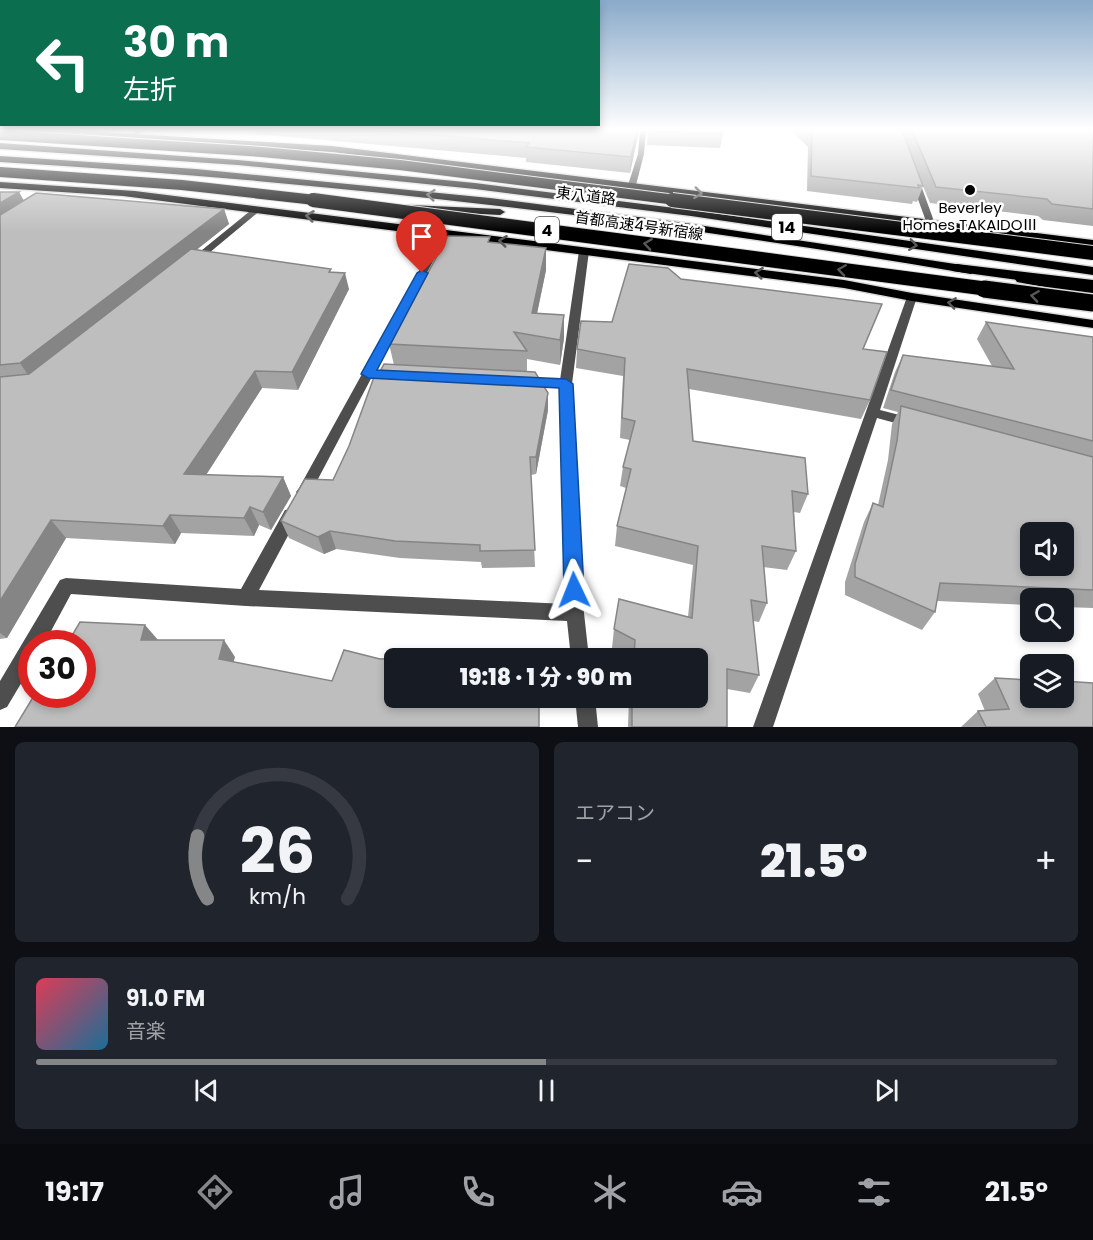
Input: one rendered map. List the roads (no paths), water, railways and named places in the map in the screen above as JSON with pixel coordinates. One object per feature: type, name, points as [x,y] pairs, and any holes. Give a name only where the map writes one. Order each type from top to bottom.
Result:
[{"type":"highway","name":"首都高速4号新宿線","points":[[389,164],[1093,254]]},
{"type":"highway","name":"首都高速4号新宿線","points":[[0,172],[182,185],[301,198],[1093,303]]},
{"type":"highway","points":[[957,268],[1093,285]]},
{"type":"main road","name":"東八道路","points":[[73,164],[311,182],[636,219],[957,268],[1093,292]]},
{"type":"main road","name":"東八道路","points":[[253,164],[481,186],[634,205],[1093,271]]},
{"type":"main road","name":"14","points":[[354,164],[481,186]]},
{"type":"main road","points":[[456,164],[1093,243]]},
{"type":"main road","points":[[0,185],[57,193],[126,194],[636,219]]},
{"type":"main road","points":[[126,194],[844,284],[912,297],[1093,324]]},
{"type":"street","points":[[632,185],[638,164]]},
{"type":"street","points":[[912,173],[931,224]]},
{"type":"street","points":[[182,270],[258,209]]},
{"type":"street","points":[[246,598],[374,374],[444,233]]},
{"type":"street","points":[[579,648],[574,613],[566,384],[584,251]]},
{"type":"street","points":[[763,727],[912,297]]},
{"type":"street","points":[[519,382],[566,384]]},
{"type":"street","points":[[871,412],[927,427]]},
{"type":"street","points":[[41,630],[66,586],[246,598],[574,613]]},
{"type":"street","points":[[0,700],[18,669]]},
{"type":"street","points":[[586,708],[588,727]]},
{"type":"place","name":"Beverley Homes TAKAIDOⅢ","points":[[970,190]]}]
